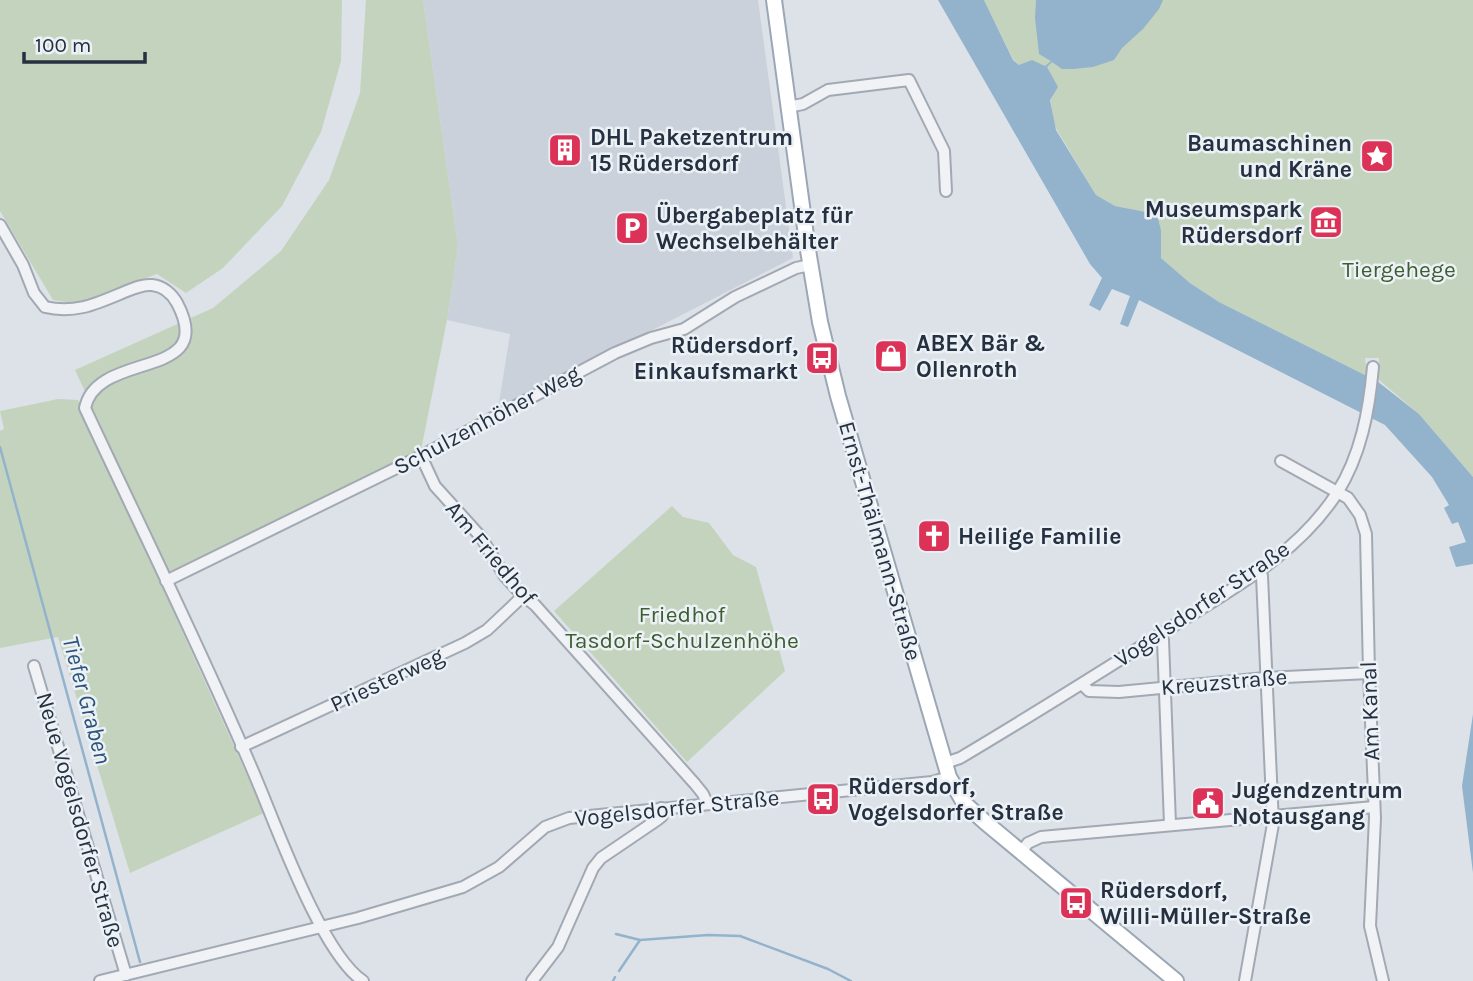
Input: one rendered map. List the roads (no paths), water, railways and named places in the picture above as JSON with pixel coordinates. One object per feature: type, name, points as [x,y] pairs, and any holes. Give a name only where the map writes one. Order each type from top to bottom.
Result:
[{"type":"main road","name":"Ernst-Thälmann-Straße","points":[[774,0],[820,322],[838,396],[947,770],[964,803],[1176,981]]},
{"type":"street","points":[[788,107],[803,104],[828,90],[909,80],[944,152],[946,191]]},
{"type":"street","points":[[0,225],[23,265],[34,293],[45,307],[71,310],[89,307],[138,286],[150,284],[165,289],[181,309],[187,329],[181,348],[172,356],[107,379],[93,390],[85,408],[166,581],[320,928],[354,975],[363,981]]},
{"type":"street","name":"Schulzenhöher Weg","points":[[166,581],[421,456],[615,354],[651,338],[684,329],[735,297],[796,268],[810,265]]},
{"type":"street","name":"Vogelsdorfer Straße","points":[[100,981],[320,928],[463,887],[500,866],[545,827],[569,818],[932,782],[960,758],[1083,685],[1260,571],[1311,527],[1338,492],[1361,441],[1373,367]]},
{"type":"street","name":"Am Friedhof","points":[[421,456],[435,486],[481,537],[505,575],[695,784],[707,803]]},
{"type":"street","points":[[1281,461],[1338,492]]},
{"type":"street","name":"Am Kanal","points":[[1338,492],[1348,498],[1360,515],[1366,534],[1374,807],[1370,926],[1383,981]]},
{"type":"street","points":[[1245,981],[1273,824],[1260,571]]},
{"type":"street","name":"Priesterweg","points":[[241,747],[465,643],[488,630],[523,596]]},
{"type":"street","points":[[1160,634],[1163,639],[1170,824]]},
{"type":"street","name":"Neue Vogelsdorfer Straße","points":[[34,666],[126,975]]},
{"type":"street","name":"Kreuzstraße","points":[[1083,685],[1089,691],[1119,692],[1265,678],[1368,673]]},
{"type":"street","points":[[1021,852],[1028,843],[1041,837],[1374,807]]},
{"type":"street","points":[[532,981],[558,947],[593,868],[601,858],[662,816],[661,808]]},
{"type":"water","points":[[938,0],[984,0],[1013,60],[1019,65],[1032,60],[1045,66],[1051,61],[1039,54],[1036,0],[1163,0],[1143,29],[1122,48],[1114,60],[1093,67],[1062,69],[1052,62],[1047,67],[1058,87],[1050,100],[1056,130],[1096,195],[1115,206],[1157,214],[1161,230],[1161,258],[1190,283],[1219,302],[1377,381],[1419,414],[1473,477],[1473,564],[1456,567],[1449,547],[1466,542],[1458,522],[1452,524],[1444,508],[1449,505],[1432,477],[1385,425],[1139,300],[1128,327],[1120,324],[1130,296],[1112,289],[1100,311],[1089,305],[1102,278],[1090,264]]},
{"type":"water","points":[[1473,714],[1473,873],[1462,786]]},
{"type":"waterway","name":"Tiefer Graben","points":[[0,447],[140,962]]},
{"type":"waterway","points":[[616,934],[640,940],[708,935],[740,936],[828,969],[851,981]]},
{"type":"waterway","points":[[619,971],[640,940]]},
{"type":"waterway","points":[[613,981],[615,977]]},
{"type":"place","name":"DHL Paketzentrum 15 Rüdersdorf","points":[[565,150]]},
{"type":"place","name":"Baumaschinen und Kräne","points":[[1377,156]]},
{"type":"place","name":"Museumspark Rüdersdorf","points":[[1326,222]]},
{"type":"place","name":"Übergabeplatz für Wechselbehälter","points":[[632,228]]},
{"type":"place","name":"ABEX Bär & Ollenroth","points":[[891,356]]},
{"type":"place","name":"Rüdersdorf, Einkaufsmarkt","points":[[822,358]]},
{"type":"place","name":"Heilige Familie","points":[[934,536]]},
{"type":"place","name":"Rüdersdorf, Vogelsdorfer Straße","points":[[823,799]]},
{"type":"place","name":"Jugendzentrum Notausgang","points":[[1208,803]]},
{"type":"place","name":"Rüdersdorf, Willi-Müller-Straße","points":[[1076,903]]},
{"type":"park label","name":"Tiergehege","points":[[1399,269]]},
{"type":"park label","name":"Friedhof Tasdorf-Schulzenhöhe","points":[[682,627]]}]
